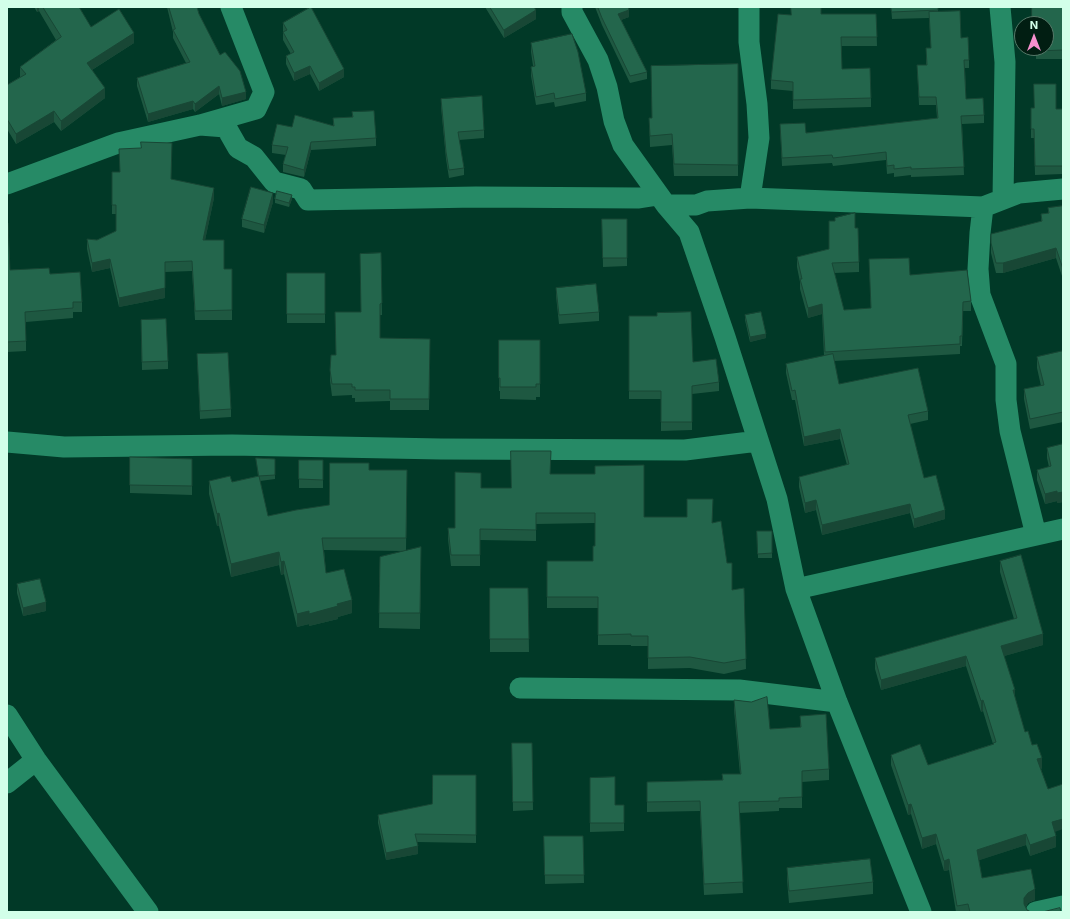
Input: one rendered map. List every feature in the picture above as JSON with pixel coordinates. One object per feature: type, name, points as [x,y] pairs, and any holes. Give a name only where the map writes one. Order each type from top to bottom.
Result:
[{"type":"street","points":[[7,184],[118,143],[200,125],[256,109],[264,92],[231,7]]},
{"type":"street","points":[[572,7],[572,12],[598,60],[607,87],[614,121],[623,145],[662,200],[688,232],[777,499],[796,588],[837,702],[921,912]]},
{"type":"street","points":[[749,7],[749,42],[757,104],[759,138],[750,198]]},
{"type":"street","points":[[1000,7],[1005,62],[1003,199]]},
{"type":"street","points":[[200,125],[226,128],[238,148],[254,157],[274,182],[301,189],[308,200],[476,197],[639,198],[696,205],[707,201],[750,198],[983,207],[1019,193],[1063,189]]},
{"type":"street","points":[[688,232],[696,205]]},
{"type":"street","points":[[983,207],[978,269],[980,294],[1006,364],[1006,400],[1010,431],[1036,535]]},
{"type":"street","points":[[7,442],[64,447],[232,445],[441,449],[685,450],[758,440]]},
{"type":"street","points":[[796,588],[1063,528]]},
{"type":"street","points":[[520,688],[740,690],[837,702]]},
{"type":"street","points":[[7,716],[36,760],[148,912]]},
{"type":"street","points":[[7,783],[36,760]]},
{"type":"street","points":[[1036,912],[1063,906]]},
{"type":"building","points":[[43,7],[79,7],[91,27],[119,9],[134,33],[87,63],[105,88],[61,121],[54,111],[16,134],[7,119],[7,85],[26,74],[20,67],[61,37]]},
{"type":"building","points":[[169,7],[197,7],[199,14],[220,55],[225,52],[240,71],[246,92],[222,98],[219,86],[195,104],[193,101],[148,114],[137,78],[190,62],[173,30],[175,29]]},
{"type":"building","points":[[311,7],[344,69],[319,83],[310,66],[294,73],[286,56],[294,52],[283,32],[287,30],[283,23]]},
{"type":"building","points":[[490,7],[534,7],[536,10],[504,30]]},
{"type":"building","points":[[598,7],[628,7],[629,10],[618,14],[647,72],[630,76]]},
{"type":"building","points":[[791,7],[821,7],[821,14],[876,14],[877,37],[841,37],[842,69],[870,68],[871,98],[793,100],[793,82],[771,80],[778,14],[791,15]]},
{"type":"building","points":[[891,7],[938,7],[938,10],[892,12]]},
{"type":"building","points":[[1032,7],[1063,7],[1063,50],[1054,50],[1054,16],[1032,16]]},
{"type":"building","points":[[960,11],[961,38],[968,37],[969,60],[964,60],[966,99],[983,98],[984,115],[961,116],[964,167],[911,169],[911,167],[894,169],[894,165],[887,166],[886,152],[833,158],[832,155],[782,158],[780,124],[805,123],[806,133],[938,118],[936,97],[919,97],[917,65],[927,65],[926,48],[931,48],[929,12]]},
{"type":"building","points":[[572,34],[578,52],[586,93],[555,99],[554,93],[536,97],[531,67],[535,66],[531,43]]},
{"type":"building","points":[[738,64],[738,165],[674,164],[672,134],[650,136],[649,118],[652,118],[651,66]]},
{"type":"building","points":[[1034,84],[1056,84],[1056,109],[1063,109],[1063,166],[1035,166],[1034,129],[1031,129],[1031,108],[1034,108]]},
{"type":"building","points":[[482,96],[484,130],[458,132],[464,168],[449,170],[441,99]]},
{"type":"building","points":[[374,111],[376,138],[311,142],[304,170],[283,164],[288,147],[272,145],[277,124],[292,127],[295,115],[334,126],[333,118],[353,117],[352,112]]},
{"type":"building","points":[[141,142],[172,143],[171,179],[214,188],[203,240],[224,240],[224,269],[232,269],[232,310],[195,311],[192,261],[165,262],[165,288],[119,298],[110,259],[92,263],[87,239],[97,240],[116,231],[116,205],[112,205],[112,172],[120,172],[119,149],[141,148]]},
{"type":"building","points":[[251,187],[273,193],[264,225],[242,219]]},
{"type":"building","points":[[277,191],[292,195],[289,203],[275,199]]},
{"type":"building","points":[[1063,206],[1063,269],[1056,248],[1003,263],[996,263],[991,243],[991,234],[1042,221],[1041,214],[1049,213],[1048,208]]},
{"type":"building","points":[[855,213],[855,228],[858,228],[859,262],[832,263],[844,310],[871,308],[869,259],[909,258],[910,275],[967,270],[971,301],[963,302],[962,336],[960,336],[960,344],[825,352],[822,304],[808,308],[800,279],[802,279],[797,257],[829,249],[829,221],[835,221],[835,218]]},
{"type":"building","points":[[602,219],[627,219],[627,258],[603,258]]},
{"type":"building","points":[[7,223],[10,270],[49,268],[50,274],[80,272],[82,302],[73,302],[73,308],[25,312],[26,341],[7,342]]},
{"type":"building","points":[[381,253],[382,303],[380,304],[380,338],[430,339],[429,399],[390,399],[390,390],[355,390],[355,387],[352,387],[352,384],[332,384],[330,370],[331,355],[336,355],[335,312],[361,312],[360,254]]},
{"type":"building","points":[[287,273],[325,273],[325,314],[287,314]]},
{"type":"building","points":[[596,284],[599,312],[559,315],[556,288]]},
{"type":"building","points":[[691,312],[693,362],[716,359],[719,382],[692,386],[692,422],[661,422],[661,391],[629,391],[629,316],[657,316],[657,313]]},
{"type":"building","points":[[761,312],[766,334],[750,337],[745,315]]},
{"type":"building","points":[[166,319],[168,361],[142,362],[141,320]]},
{"type":"building","points":[[499,340],[540,340],[540,384],[536,384],[536,387],[500,387]]},
{"type":"building","points":[[1063,351],[1063,412],[1030,419],[1024,389],[1044,385],[1037,357]]},
{"type":"building","points":[[228,353],[231,409],[200,411],[197,354]]},
{"type":"building","points":[[833,354],[839,384],[918,368],[928,411],[908,415],[924,478],[936,475],[945,510],[914,519],[910,504],[822,525],[816,500],[805,503],[799,477],[849,464],[840,429],[804,437],[795,390],[792,391],[786,364]]},
{"type":"building","points":[[1063,444],[1063,492],[1057,493],[1057,491],[1045,494],[1037,470],[1051,466],[1047,448]]},
{"type":"building","points":[[511,451],[551,451],[550,474],[595,474],[595,466],[644,465],[644,517],[687,517],[687,499],[713,499],[712,523],[721,521],[727,563],[732,563],[732,590],[744,588],[746,659],[724,663],[690,657],[648,658],[648,636],[631,636],[631,634],[598,635],[598,597],[547,597],[547,561],[593,561],[593,546],[595,546],[595,513],[536,513],[536,530],[480,529],[480,555],[451,555],[448,528],[455,528],[455,472],[481,473],[481,488],[511,488]]},
{"type":"building","points":[[130,457],[192,459],[192,486],[130,485]]},
{"type":"building","points":[[256,458],[275,459],[275,475],[259,476]]},
{"type":"building","points":[[299,460],[323,460],[323,480],[299,479]]},
{"type":"building","points":[[330,463],[369,463],[369,470],[407,470],[406,538],[322,538],[326,573],[344,569],[352,600],[337,604],[338,606],[309,614],[309,611],[297,614],[284,561],[281,562],[279,552],[231,564],[219,513],[217,514],[209,481],[230,476],[232,482],[259,476],[268,516],[329,505]]},
{"type":"building","points":[[757,531],[772,531],[772,553],[758,554]]},
{"type":"building","points":[[421,547],[420,613],[379,613],[380,557]]},
{"type":"building","points":[[1021,555],[1043,634],[1001,646],[1015,690],[1013,690],[1025,732],[1028,731],[1032,745],[1037,744],[1042,758],[1037,759],[1048,789],[1063,784],[1063,819],[1052,822],[1056,836],[1030,845],[1026,834],[977,850],[982,878],[1031,869],[1035,889],[1028,893],[1024,898],[1024,904],[1027,910],[1031,912],[970,912],[968,904],[957,906],[949,859],[944,861],[936,834],[922,838],[911,804],[908,805],[891,755],[920,744],[928,765],[994,744],[993,743],[996,742],[983,700],[981,701],[966,656],[881,680],[875,658],[1017,618],[1000,561]]},
{"type":"building","points":[[40,579],[46,602],[23,608],[17,584]]},
{"type":"building","points":[[490,588],[528,588],[529,639],[490,639]]},
{"type":"building","points":[[767,697],[770,729],[801,727],[800,716],[826,714],[829,769],[802,771],[802,797],[779,798],[779,801],[739,802],[743,882],[704,884],[700,801],[647,802],[647,782],[723,780],[722,774],[741,774],[734,700],[751,702]]},
{"type":"building","points":[[512,743],[532,743],[533,802],[513,802]]},
{"type":"building","points":[[433,775],[476,775],[476,835],[415,834],[418,846],[386,853],[378,815],[432,804]]},
{"type":"building","points":[[615,777],[615,805],[624,805],[624,823],[590,823],[590,778]]},
{"type":"building","points":[[544,836],[583,836],[584,875],[545,875]]},
{"type":"building","points":[[870,859],[873,882],[789,891],[787,868]]},
{"type":"building","points":[[1060,908],[1061,912],[1043,912]]}]
